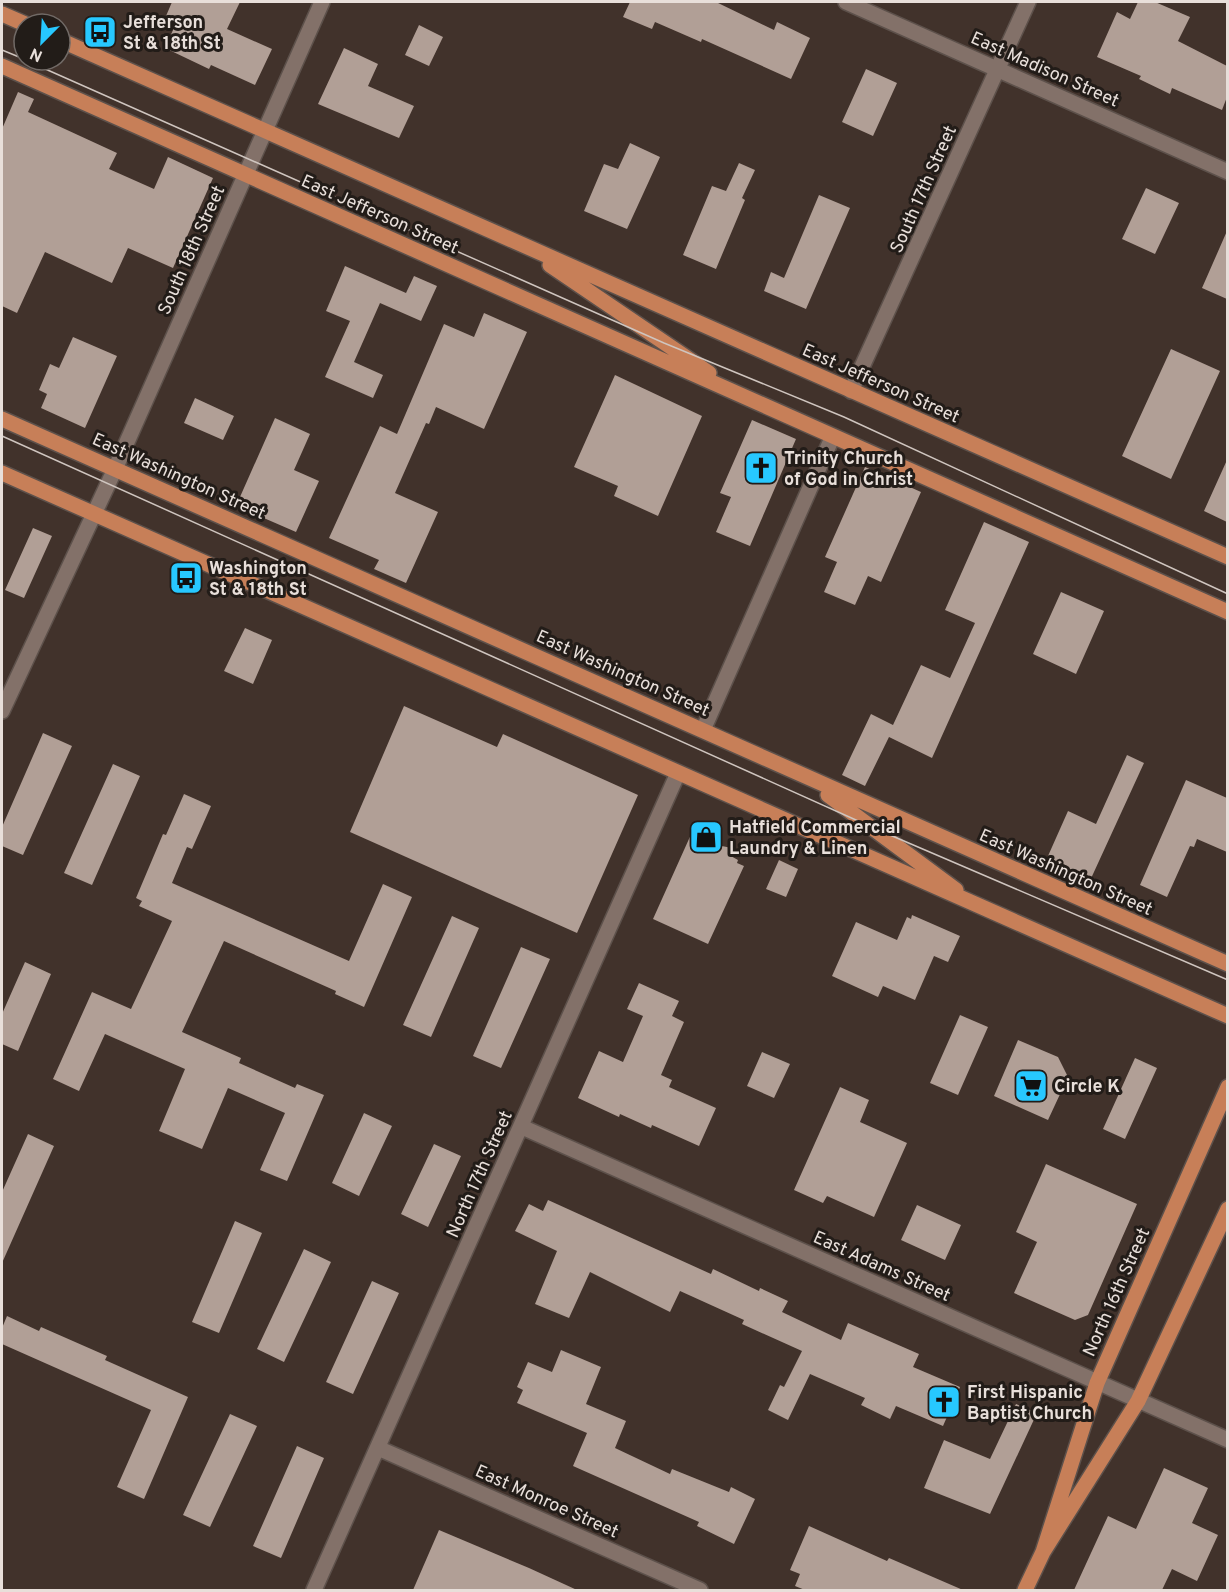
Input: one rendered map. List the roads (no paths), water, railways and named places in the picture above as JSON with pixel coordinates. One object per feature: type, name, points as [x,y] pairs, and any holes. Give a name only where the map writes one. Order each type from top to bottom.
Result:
[{"type":"main road","name":"East Jefferson Street","points":[[72,45],[1227,557]]},
{"type":"main road","name":"East Jefferson Street","points":[[2,66],[744,396],[832,438],[1227,612]]},
{"type":"main road","name":"East Jefferson Street","points":[[520,244],[744,396]]},
{"type":"main road","name":"East Washington Street","points":[[2,418],[1227,964]]},
{"type":"main road","points":[[2,473],[1227,1016]]},
{"type":"main road","points":[[794,771],[876,829],[977,906]]},
{"type":"main road","name":"North 16th Street","points":[[1043,1552],[1097,1383],[1227,1087]]},
{"type":"main road","name":"North 16th Street","points":[[1025,1590],[1043,1552],[1138,1401],[1227,1209]]},
{"type":"street","name":"South 18th Street","points":[[2,711],[115,469],[322,2]]},
{"type":"street","name":"East Madison Street","points":[[846,2],[1227,172]]},
{"type":"street","name":"South 17th Street","points":[[851,391],[1028,2]]},
{"type":"street","points":[[702,730],[832,438]]},
{"type":"street","name":"North 17th Street","points":[[314,1590],[678,773]]},
{"type":"street","name":"East Adams Street","points":[[522,1127],[1227,1440]]},
{"type":"street","name":"East Monroe Street","points":[[378,1448],[700,1590]]},
{"type":"tram line","points":[[2,50],[12,54]]},
{"type":"tram line","points":[[52,72],[664,343],[844,417],[1228,594]]},
{"type":"tram line","points":[[2,436],[876,829],[1228,980]]},
{"type":"place","name":"Jefferson St & 18th St","points":[[100,32]]},
{"type":"place","name":"Trinity Church of God in Christ","points":[[761,468]]},
{"type":"place","name":"Washington St & 18th St","points":[[186,578]]},
{"type":"place","name":"Hatfield Commercial Laundry & Linen","points":[[706,837]]},
{"type":"place","name":"Circle K","points":[[1031,1086]]},
{"type":"place","name":"First Hispanic Baptist Church","points":[[944,1402]]}]
